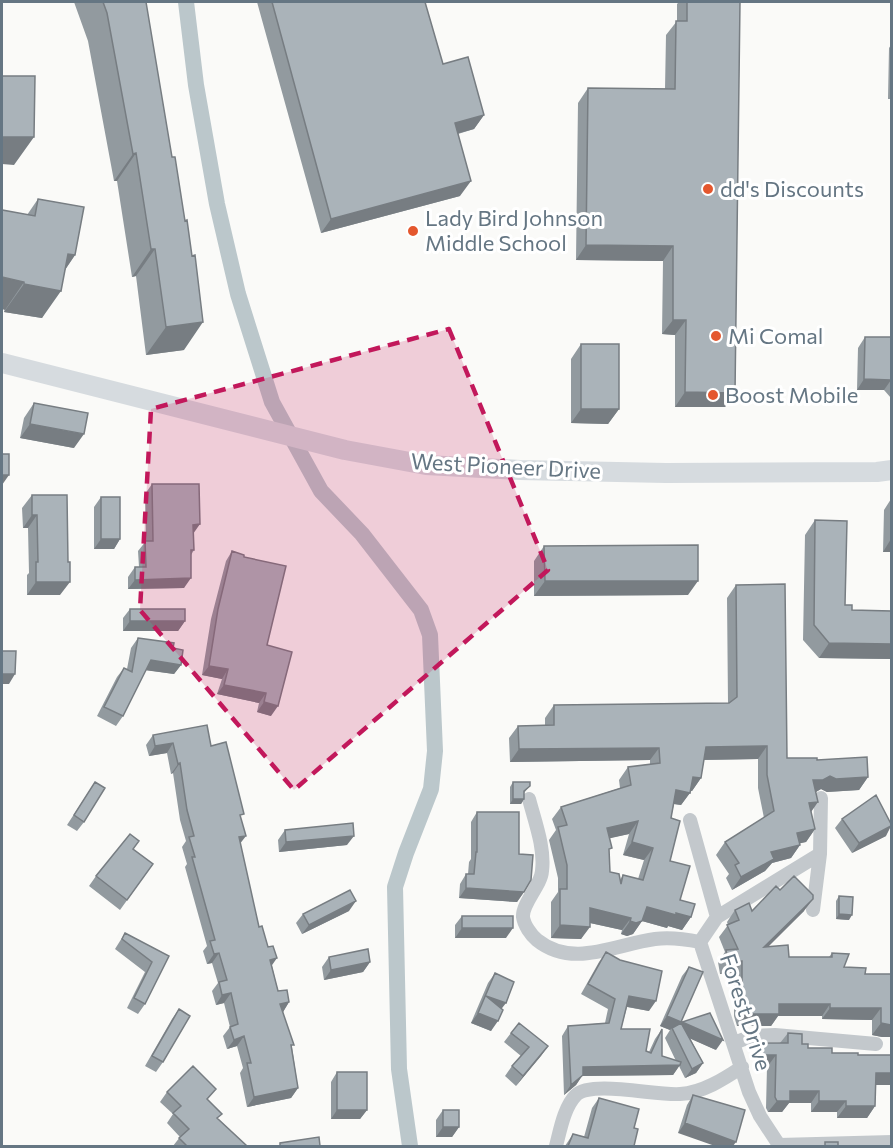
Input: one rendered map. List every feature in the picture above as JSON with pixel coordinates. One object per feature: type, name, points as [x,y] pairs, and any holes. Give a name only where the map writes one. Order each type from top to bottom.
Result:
[{"type":"main road","name":"West Pioneer Drive","points":[[2,363],[345,450],[426,465],[520,470],[666,473],[887,473]]},
{"type":"street","points":[[813,910],[820,854],[821,798]]},
{"type":"street","points":[[529,799],[541,850],[542,872],[524,908],[523,918],[531,935],[553,951],[563,953],[597,953],[652,939],[675,938],[700,942]]},
{"type":"street","points":[[690,820],[717,917],[820,854]]},
{"type":"street","name":"Forest Drive","points":[[717,917],[700,942],[749,1092],[760,1116],[779,1146]]},
{"type":"street","points":[[734,1043],[752,1036],[776,1035],[876,1044]]},
{"type":"street","points":[[556,1146],[569,1104],[576,1094],[587,1089],[680,1094],[703,1088],[742,1067]]},
{"type":"street","points":[[779,1146],[891,1142]]},
{"type":"highlighted area","points":[[449,329],[548,570],[294,790],[140,610],[151,409]]},
{"type":"building","points":[[103,2],[146,2],[172,157],[175,157],[192,256],[195,255],[203,322],[166,327],[155,249],[151,249],[136,153],[133,154]]},
{"type":"building","points":[[272,2],[425,2],[443,64],[468,57],[484,115],[455,123],[471,181],[331,219]]},
{"type":"building","points":[[687,2],[740,2],[735,393],[685,392],[686,320],[673,320],[673,246],[586,245],[588,88],[675,89],[676,21],[687,21]]},
{"type":"building","points":[[2,76],[35,76],[34,137],[2,137]]},
{"type":"building","points":[[38,199],[84,207],[75,255],[68,254],[61,291],[2,277],[2,210],[35,216]]},
{"type":"building","points":[[865,337],[891,337],[891,380],[864,379]]},
{"type":"building","points":[[581,344],[619,344],[619,409],[581,409]]},
{"type":"building","points":[[34,403],[88,413],[84,434],[30,424]]},
{"type":"building","points":[[2,454],[9,454],[9,475],[2,475]]},
{"type":"building","points":[[152,484],[199,484],[200,524],[193,525],[194,550],[191,550],[191,578],[135,580],[135,567],[146,567],[145,541],[153,541]]},
{"type":"building","points":[[32,495],[67,495],[70,582],[36,582],[37,515],[32,515]]},
{"type":"building","points":[[101,497],[120,497],[120,539],[101,539]]},
{"type":"building","points":[[815,520],[847,521],[845,605],[852,605],[852,610],[891,611],[891,644],[829,643],[814,625]]},
{"type":"building","points":[[698,545],[698,581],[545,581],[544,546]]},
{"type":"building","points":[[232,551],[244,557],[286,566],[267,645],[292,652],[278,706],[264,702],[266,693],[224,685],[228,669],[209,666],[218,609]]},
{"type":"building","points":[[785,584],[787,758],[817,758],[817,760],[867,757],[868,777],[836,779],[830,776],[823,780],[813,780],[818,802],[809,803],[815,829],[797,833],[800,845],[771,852],[774,859],[741,877],[735,865],[739,863],[725,842],[774,811],[767,775],[767,746],[706,747],[701,778],[693,777],[690,793],[676,790],[671,818],[680,821],[670,861],[690,866],[680,900],[695,904],[691,917],[647,907],[642,921],[636,923],[630,921],[631,918],[590,908],[590,927],[560,925],[560,889],[567,889],[567,865],[558,827],[567,825],[561,807],[631,785],[628,767],[660,763],[659,748],[519,749],[518,726],[554,725],[554,705],[729,703],[737,697],[736,585]],"holes":[[[638,821],[632,842],[653,848],[643,880],[623,875],[621,884],[619,874],[610,872],[609,849],[612,848],[607,828]]]},
{"type":"building","points":[[130,609],[185,609],[185,621],[130,621]]},
{"type":"building","points":[[138,638],[174,643],[173,648],[183,650],[181,665],[151,660],[123,716],[104,707],[124,668],[132,672]]},
{"type":"building","points":[[2,651],[16,651],[15,674],[2,674]]},
{"type":"building","points":[[207,725],[211,746],[226,742],[244,814],[240,815],[246,836],[239,837],[259,927],[262,926],[268,947],[273,946],[277,958],[270,960],[278,991],[287,990],[289,1002],[280,1004],[294,1045],[291,1045],[298,1088],[254,1097],[247,1063],[251,1063],[244,1036],[234,1040],[230,1027],[238,1024],[231,993],[222,995],[219,982],[227,980],[219,953],[214,954],[210,941],[215,940],[192,857],[195,857],[189,837],[194,836],[187,810],[180,763],[178,764],[173,743],[155,746],[153,735]]},
{"type":"building","points":[[95,782],[105,788],[84,822],[74,815]]},
{"type":"building","points":[[513,782],[530,782],[530,786],[524,791],[524,799],[513,799]]},
{"type":"building","points":[[876,795],[891,826],[859,843],[842,819]]},
{"type":"building","points":[[477,812],[519,812],[519,854],[533,855],[531,880],[524,892],[466,888],[466,874],[474,874],[477,852]]},
{"type":"building","points":[[353,823],[354,836],[286,842],[285,830]]},
{"type":"building","points":[[130,834],[139,841],[133,849],[153,864],[127,900],[96,876]]},
{"type":"building","points":[[794,876],[813,895],[813,899],[764,947],[788,945],[789,957],[832,957],[832,953],[849,954],[844,967],[866,968],[865,974],[891,974],[891,1025],[881,1023],[881,1008],[830,1008],[830,1004],[779,1004],[779,1014],[745,1014],[742,1004],[742,961],[728,962],[726,950],[738,949],[727,925],[739,920],[735,910],[749,903],[752,911],[776,886],[780,890]]},
{"type":"building","points":[[350,890],[356,901],[309,925],[303,914]]},
{"type":"building","points":[[839,896],[853,897],[852,915],[839,914]]},
{"type":"building","points":[[462,916],[513,916],[513,928],[462,928]]},
{"type":"building","points":[[125,933],[169,956],[145,1004],[134,998],[152,962],[122,939]]},
{"type":"building","points":[[368,949],[370,962],[331,970],[329,957]]},
{"type":"building","points":[[606,952],[620,960],[662,971],[656,1001],[629,996],[621,1029],[650,1029],[646,1051],[651,1053],[662,1029],[662,1056],[681,1062],[680,1065],[583,1067],[583,1075],[571,1085],[568,1026],[609,1023],[615,999],[588,984]]},
{"type":"building","points":[[689,967],[703,972],[681,1022],[667,1016]]},
{"type":"building","points":[[495,973],[514,982],[506,1003],[486,996],[503,1010],[498,1021],[478,1013]]},
{"type":"building","points":[[179,1009],[190,1016],[163,1062],[152,1056]]},
{"type":"building","points":[[710,1013],[723,1040],[682,1022]]},
{"type":"building","points":[[519,1023],[548,1046],[523,1076],[512,1066],[529,1047],[511,1033]]},
{"type":"building","points":[[681,1023],[703,1063],[692,1069],[672,1028]]},
{"type":"building","points":[[788,1033],[802,1034],[802,1044],[808,1044],[808,1048],[832,1048],[832,1053],[891,1055],[891,1073],[876,1073],[875,1106],[846,1106],[846,1101],[819,1101],[819,1091],[790,1091],[790,1101],[777,1101],[775,1097],[776,1055],[762,1055],[762,1043],[788,1043]]},
{"type":"building","points":[[193,1066],[216,1089],[207,1099],[222,1114],[217,1118],[247,1146],[187,1146],[179,1138],[189,1129],[173,1113],[181,1106],[167,1092]]},
{"type":"building","points":[[337,1072],[367,1072],[367,1110],[337,1110]]},
{"type":"building","points":[[693,1095],[745,1110],[736,1142],[685,1123]]},
{"type":"building","points":[[599,1098],[639,1109],[634,1128],[638,1129],[634,1146],[568,1146],[573,1134],[588,1138]]},
{"type":"building","points":[[443,1110],[459,1110],[459,1127],[443,1127]]},
{"type":"building","points":[[319,1137],[320,1146],[280,1146],[280,1143]]},
{"type":"building","points":[[825,1142],[838,1142],[838,1146],[825,1146]]},
{"type":"waterway","points":[[186,2],[196,85],[217,204],[238,294],[272,402],[321,491],[362,534],[421,610],[430,635],[435,751],[431,789],[395,887],[399,1069],[410,1146]]},
{"type":"place","name":"dd's Discounts","points":[[708,189]]},
{"type":"place","name":"Lady Bird Johnson Middle School","points":[[413,231]]},
{"type":"place","name":"Mi Comal","points":[[716,336]]},
{"type":"place","name":"Boost Mobile","points":[[713,395]]}]
